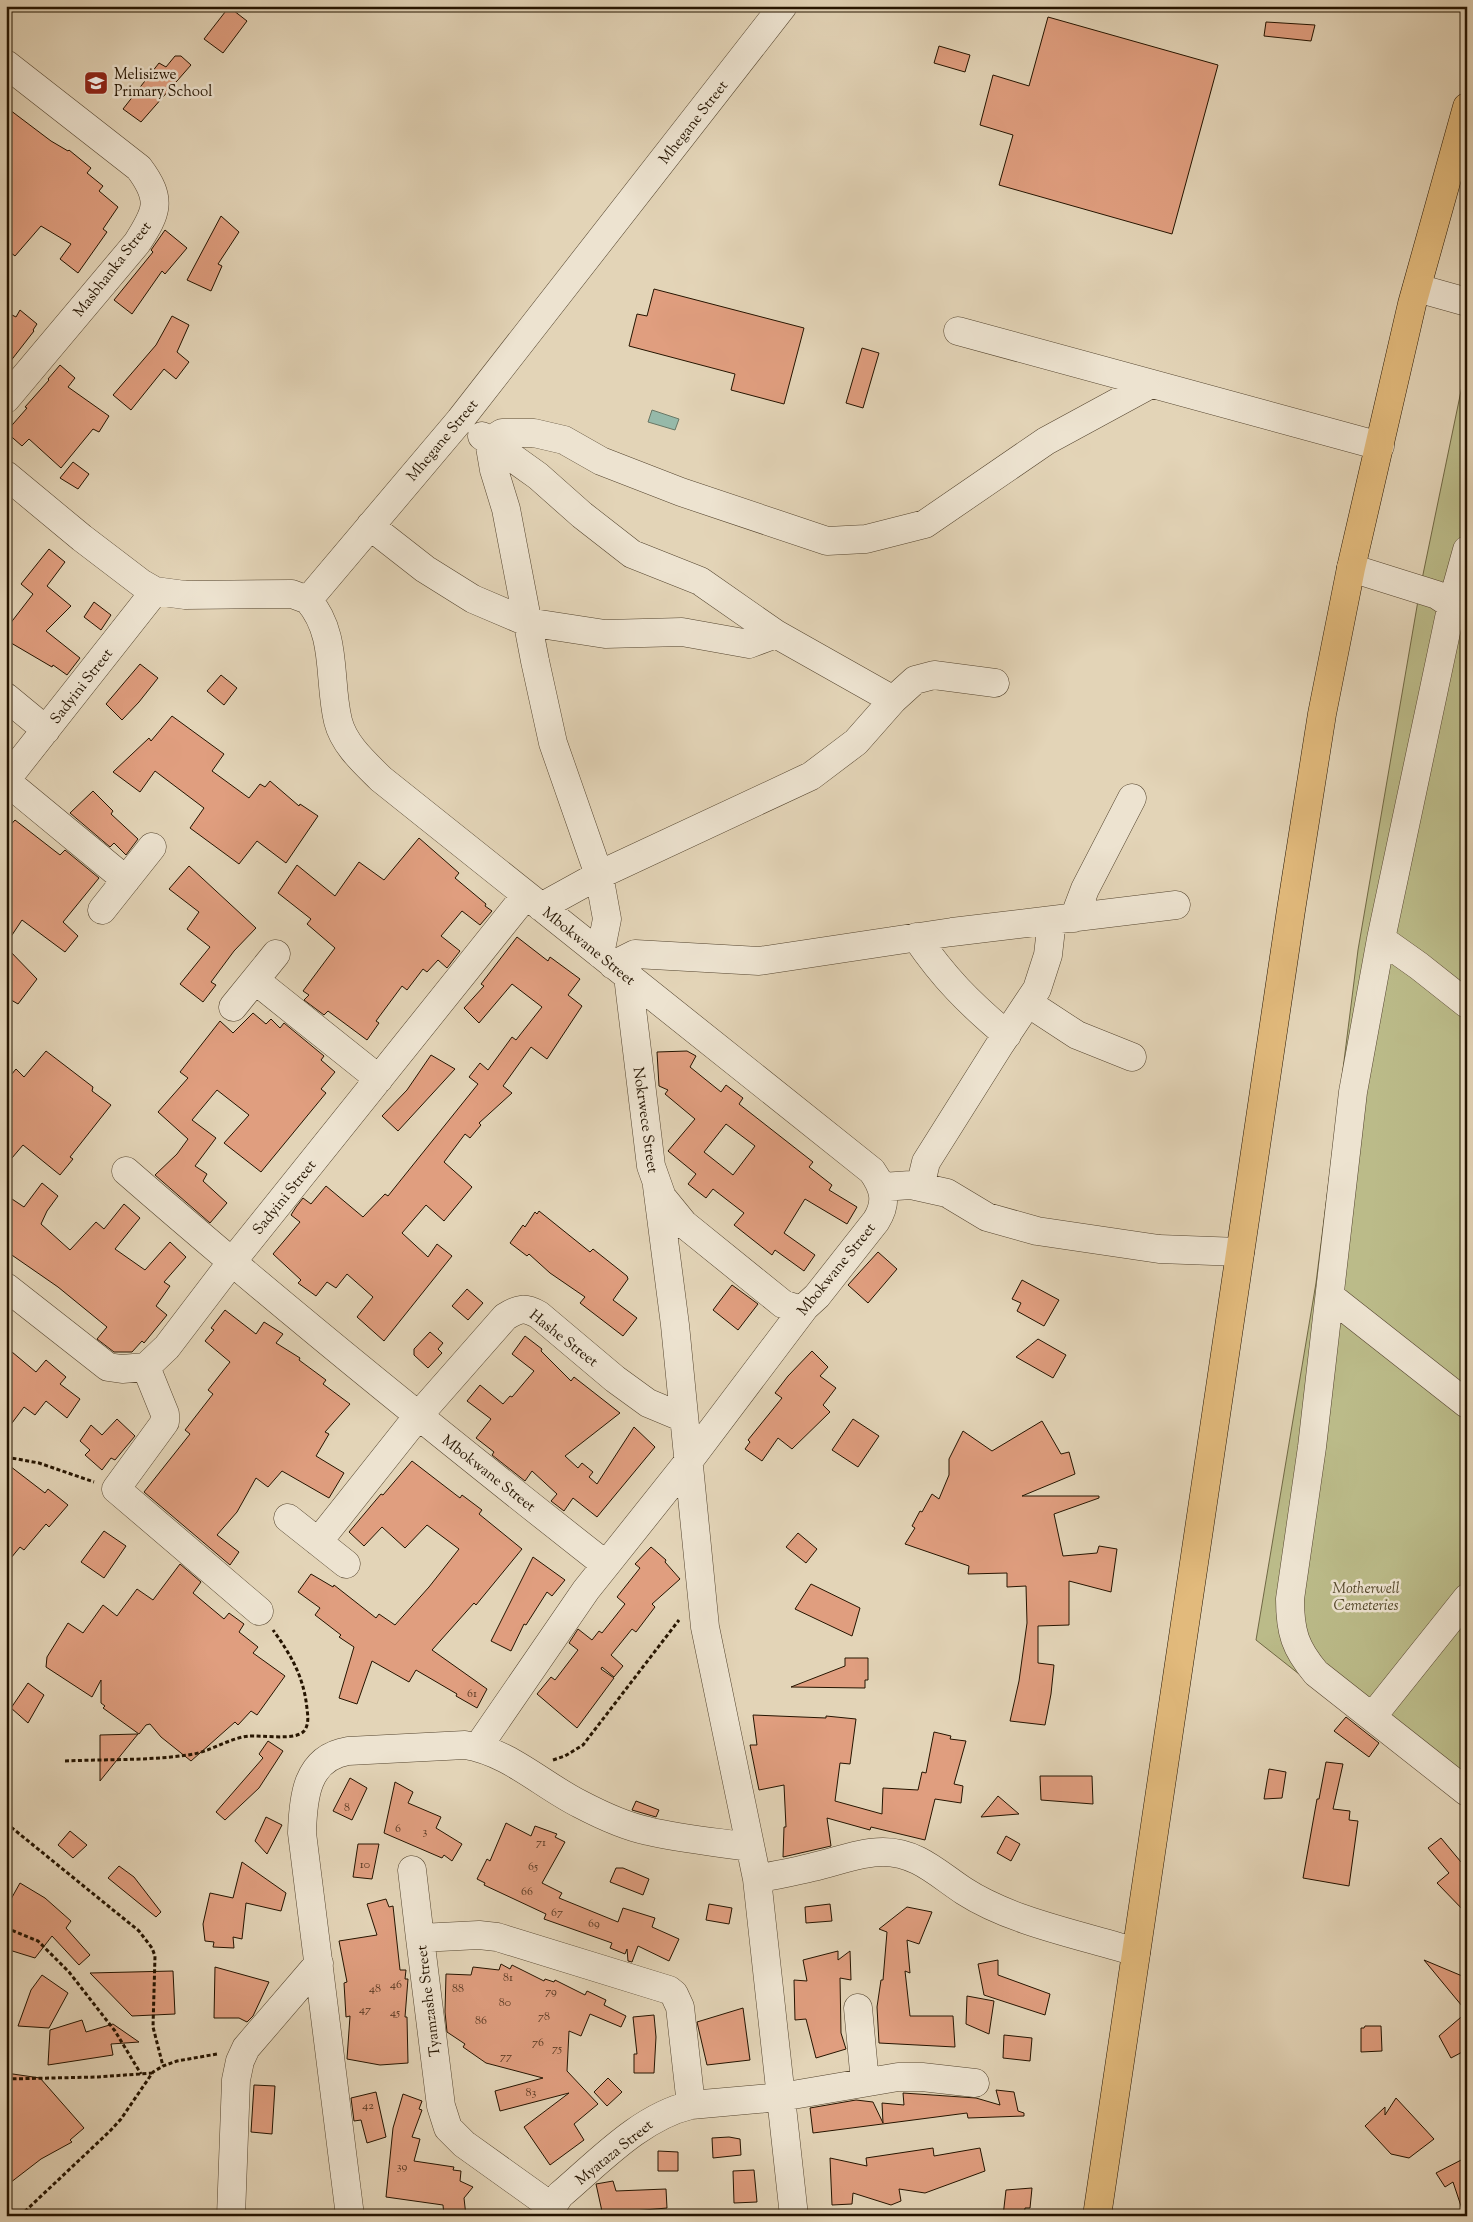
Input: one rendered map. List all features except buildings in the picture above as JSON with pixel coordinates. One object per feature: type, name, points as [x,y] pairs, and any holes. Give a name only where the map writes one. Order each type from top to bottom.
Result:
[{"type":"main road","points":[[1097,2216],[1240,1252],[1321,724],[1351,568],[1417,288],[1467,107]]},
{"type":"street","name":"Mhegane Street","points":[[308,600],[460,420],[783,6]]},
{"type":"street","name":"Masbhanka Street","points":[[6,64],[139,168],[151,184],[155,203],[152,220],[136,243],[6,399]]},
{"type":"street","points":[[1417,288],[1467,302]]},
{"type":"street","points":[[958,331],[1380,446]]},
{"type":"street","points":[[489,441],[502,433],[534,433],[564,440],[601,460],[681,492],[827,541],[866,540],[925,524],[1046,441],[1151,384]]},
{"type":"street","points":[[460,420],[538,476],[582,515],[632,554],[700,581],[776,634],[893,700]]},
{"type":"street","name":"Nokrwece Street","points":[[489,441],[494,470],[506,509],[553,743],[599,875],[656,1186],[667,1206],[684,1224],[783,1304],[798,1309],[805,1307]]},
{"type":"street","points":[[6,475],[89,544],[141,583],[155,591],[185,595],[292,594],[308,600]]},
{"type":"street","points":[[370,526],[425,569],[473,599],[528,622],[605,634],[682,632],[749,644],[776,634]]},
{"type":"street","points":[[1467,550],[1460,609],[1380,939],[1353,1092],[1331,1297],[1290,1599],[1290,1620],[1293,1636],[1306,1662],[1316,1673],[1467,1792]]},
{"type":"street","points":[[1351,568],[1418,588],[1460,609]]},
{"type":"street","name":"Sadyini Street","points":[[6,781],[155,591]]},
{"type":"street","name":"Mbokwane Street","points":[[126,1171],[231,1263],[606,1566],[688,1462],[805,1307],[817,1296],[881,1214],[885,1194],[872,1171],[382,779],[353,750],[338,722],[326,633],[317,611],[308,600]]},
{"type":"street","points":[[533,901],[599,875],[811,776],[856,742],[893,700],[915,680],[934,675],[995,683]]},
{"type":"street","points":[[6,697],[46,730]]},
{"type":"street","points":[[6,781],[126,880]]},
{"type":"street","points":[[920,1187],[926,1162],[1038,989],[1048,954],[1063,919],[1085,888],[1132,798]]},
{"type":"street","points":[[102,910],[152,847]]},
{"type":"street","name":"Sadyini Street","points":[[146,1367],[167,1347],[231,1263],[379,1079],[533,901]]},
{"type":"street","points":[[614,965],[635,954],[759,961],[916,937],[1176,905]]},
{"type":"street","points":[[916,937],[938,970],[972,1006],[1007,1035]]},
{"type":"street","points":[[1380,939],[1419,966],[1467,1004]]},
{"type":"street","points":[[233,1007],[276,954]]},
{"type":"street","points":[[255,980],[379,1079]]},
{"type":"street","points":[[1028,1004],[1076,1035],[1132,1058]]},
{"type":"street","points":[[882,1187],[911,1185],[947,1194],[987,1217],[1037,1231],[1159,1249],[1240,1252]]},
{"type":"street","points":[[656,1186],[675,1325],[707,1637],[757,1879],[794,2216]]},
{"type":"street","points":[[6,1287],[108,1366],[122,1369],[146,1367],[162,1405],[166,1422],[116,1489],[259,1611]]},
{"type":"street","points":[[1331,1297],[1467,1404]]},
{"type":"street","name":"Hashe Street","points":[[418,1416],[505,1317],[518,1309],[529,1309],[552,1325],[615,1379],[648,1403],[684,1418]]},
{"type":"street","points":[[318,1542],[418,1416]]},
{"type":"street","points":[[288,1518],[346,1564]]},
{"type":"street","points":[[478,1747],[586,1590],[606,1566]]},
{"type":"street","points":[[1372,1717],[1467,1598]]},
{"type":"street","points":[[350,2216],[302,1834],[302,1811],[307,1788],[314,1771],[324,1760],[334,1753],[348,1751],[465,1745],[478,1747],[522,1768],[578,1803],[614,1820],[646,1831],[750,1847]]},
{"type":"street","points":[[757,1879],[859,1855],[884,1852],[902,1854],[925,1863],[963,1890],[994,1907],[1022,1918],[1136,1952]]},
{"type":"street","points":[[412,1870],[420,1938]]},
{"type":"street","name":"Tyamzashe Street","points":[[551,2212],[464,2144],[448,2128],[441,2106],[420,1938],[479,1935],[497,1937],[669,1990],[674,1994],[680,2007],[692,2105]]},
{"type":"street","points":[[232,2216],[236,2080],[240,2061],[246,2048],[319,1964]]},
{"type":"street","points":[[858,2008],[865,2082]]},
{"type":"street","name":"Myataza Street","points":[[551,2212],[560,2195],[642,2126],[667,2112],[692,2105],[782,2097],[898,2077],[922,2077],[975,2083]]},
{"type":"path","points":[[6,1457],[39,1463],[116,1489]]},
{"type":"path","points":[[522,1768],[565,1756],[582,1745],[701,1592]]},
{"type":"path","points":[[65,1761],[185,1755],[243,1737],[291,1736],[303,1732],[306,1729],[308,1717],[301,1676],[295,1663],[259,1611]]},
{"type":"path","points":[[6,1823],[139,1932],[152,1948],[155,1956],[153,2027],[162,2066]]},
{"type":"path","points":[[6,1928],[38,1942],[69,1972],[115,2031],[140,2074]]},
{"type":"path","points":[[20,2216],[110,2132],[153,2072],[162,2066],[176,2061],[246,2048]]},
{"type":"path","points":[[6,2079],[33,2080],[153,2072]]},
{"type":"green space","name":"Motherwell Cemeteries","points":[[1467,362],[1467,1807],[1256,1640],[1316,1283],[1358,950],[1420,589]]},
{"type":"shaded area","points":[[652,410],[679,419],[675,430],[648,422]]},
{"type":"place","name":"Melisizwe Primary School","points":[[96,83]]}]
